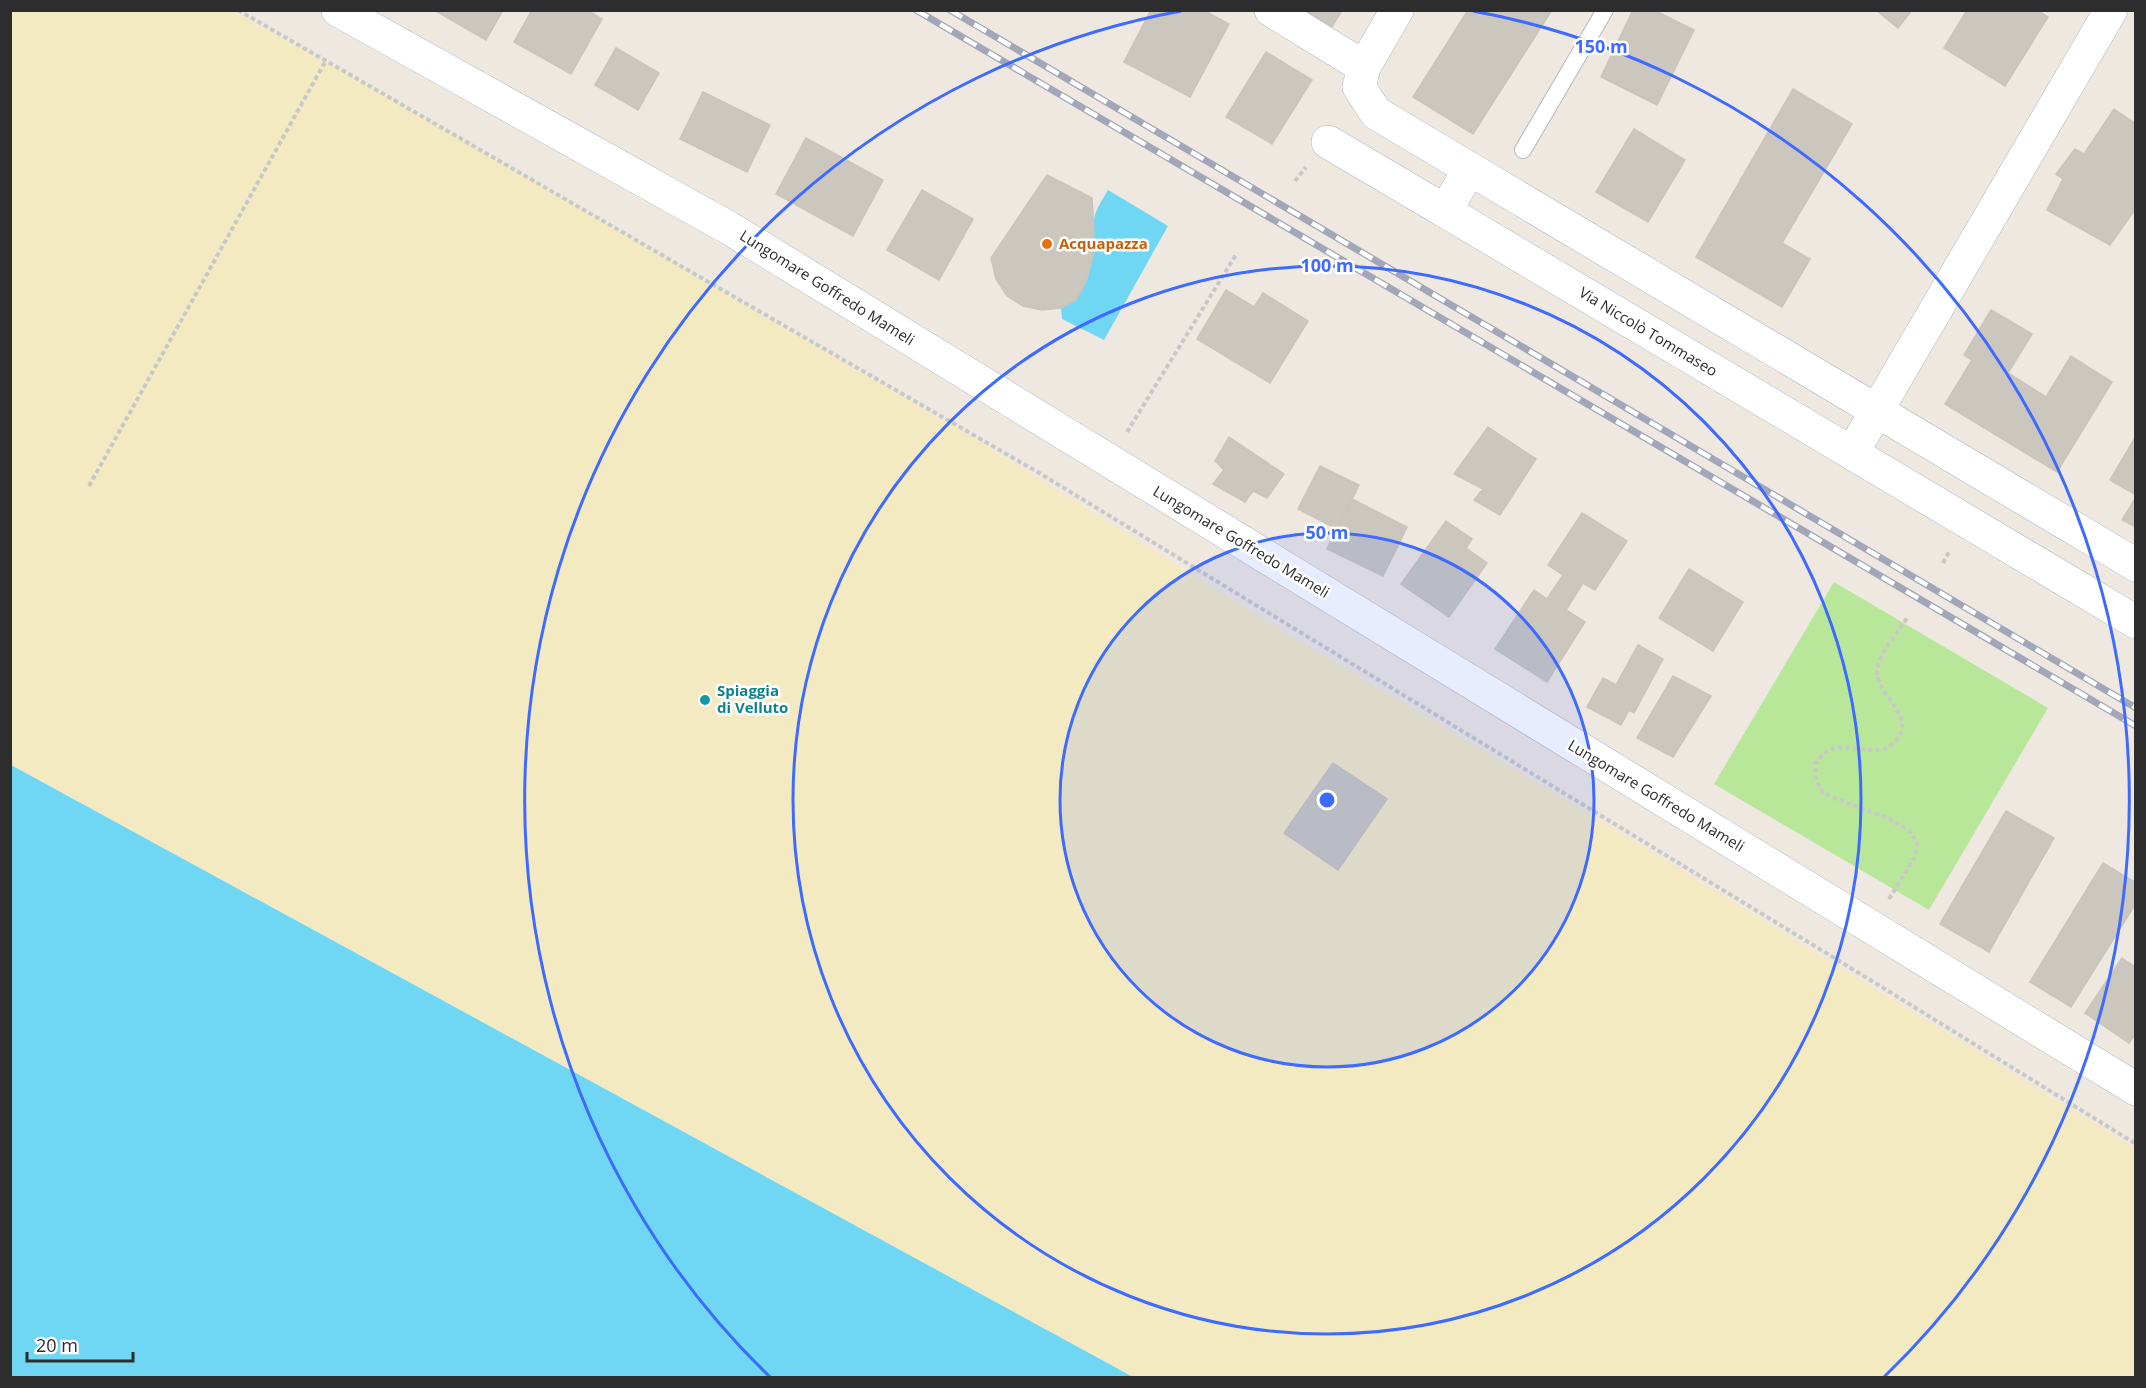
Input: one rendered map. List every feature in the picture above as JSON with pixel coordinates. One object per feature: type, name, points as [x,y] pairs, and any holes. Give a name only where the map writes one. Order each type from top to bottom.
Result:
[{"type":"street","name":"Lungomare Goffredo Mameli","points":[[338,10],[729,228],[2136,1089]]},
{"type":"street","points":[[1271,10],[1364,67]]},
{"type":"street","points":[[1397,10],[1364,67],[1359,87],[1376,113],[2136,565]]},
{"type":"street","points":[[1852,453],[2110,10]]},
{"type":"street","name":"Via Niccolò Tommaseo","points":[[1328,142],[2136,622]]},
{"type":"street","points":[[1445,212],[1470,169]]},
{"type":"lane","points":[[1523,150],[1605,10]]},
{"type":"path","points":[[238,10],[1041,474],[2136,1144]]},
{"type":"path","points":[[89,486],[325,62]]},
{"type":"path","points":[[1109,461],[1237,253]]},
{"type":"path","points":[[1870,927],[1915,857],[1917,844],[1910,831],[1889,819],[1824,794],[1816,780],[1815,764],[1824,753],[1834,748],[1880,749],[1894,744],[1901,732],[1902,720],[1880,684],[1877,672],[1880,660],[1908,617]]},
{"type":"green space","points":[[1834,582],[2048,708],[1929,910],[1714,784]]},
{"type":"sand","name":"Spiaggia di Velluto","points":[[10,11],[233,11],[391,98],[982,443],[1291,636],[1570,802],[2135,1148],[2135,1377],[1133,1377],[11,765]]},
{"type":"water","points":[[1108,190],[1168,226],[1104,340],[1062,319],[1061,308],[1073,300],[1087,281],[1092,258],[1095,216]]},
{"type":"water","points":[[11,765],[1133,1377],[11,1377]]},
{"type":"building","points":[[434,10],[503,10],[486,40]]},
{"type":"building","points":[[532,10],[587,10],[602,19],[571,74],[514,42]]},
{"type":"building","points":[[1151,10],[1203,10],[1229,24],[1190,97],[1124,62]]},
{"type":"building","points":[[1305,10],[1342,10],[1332,27]]},
{"type":"building","points":[[1468,10],[1552,10],[1473,134],[1413,97]]},
{"type":"building","points":[[1633,10],[1654,10],[1694,30],[1657,105],[1601,77]]},
{"type":"building","points":[[1876,10],[1912,10],[1898,28]]},
{"type":"building","points":[[1967,10],[2037,10],[2048,17],[2005,86],[1944,48]]},
{"type":"building","points":[[616,48],[659,73],[638,110],[595,85]]},
{"type":"building","points":[[1266,52],[1312,80],[1272,144],[1226,117]]},
{"type":"building","points":[[1793,89],[1852,124],[1782,243],[1810,259],[1782,307],[1696,257]]},
{"type":"building","points":[[703,92],[770,125],[747,172],[680,139]]},
{"type":"building","points":[[2114,109],[2136,124],[2136,208],[2110,245],[2047,210],[2063,179],[2056,174],[2075,149],[2084,154]]},
{"type":"building","points":[[1634,129],[1685,160],[1648,222],[1596,192]]},
{"type":"building","points":[[806,138],[883,180],[853,236],[776,194]]},
{"type":"building","name":"Acquapazza","points":[[1047,175],[1092,198],[1094,230],[1092,260],[1085,284],[1076,300],[1061,308],[1042,310],[1023,306],[1007,296],[996,279],[991,258]]},
{"type":"building","points":[[922,190],[973,219],[939,280],[887,250]]},
{"type":"building","points":[[1226,290],[1254,307],[1263,293],[1308,321],[1270,383],[1197,339]]},
{"type":"building","points":[[1991,310],[2032,334],[2008,373],[2046,397],[2071,356],[2112,382],[2057,472],[1945,404],[1972,360],[1964,355]]},
{"type":"building","points":[[1488,427],[1536,459],[1500,515],[1474,500],[1483,489],[1454,474]]},
{"type":"building","points":[[2136,436],[2136,495],[2110,480]]},
{"type":"building","points":[[1229,437],[1284,474],[1267,498],[1253,491],[1245,502],[1213,484],[1224,470],[1215,461]]},
{"type":"building","points":[[1320,466],[1359,485],[1337,529],[1298,509]]},
{"type":"building","points":[[2136,497],[2136,527],[2122,520]]},
{"type":"building","points":[[1352,499],[1407,527],[1383,576],[1327,549]]},
{"type":"building","points":[[1582,513],[1627,541],[1595,590],[1583,583],[1566,610],[1585,622],[1547,682],[1495,649],[1534,590],[1547,599],[1563,575],[1548,565]]},
{"type":"building","points":[[1446,521],[1472,539],[1466,548],[1487,563],[1449,617],[1401,584]]},
{"type":"building","points":[[1689,569],[1743,602],[1713,651],[1659,618]]},
{"type":"building","points":[[1638,645],[1663,659],[1634,713],[1629,710],[1621,725],[1587,707],[1603,678],[1616,685]]},
{"type":"building","points":[[1673,676],[1711,696],[1673,757],[1637,738]]},
{"type":"building","points":[[1333,763],[1387,799],[1338,870],[1284,833]]},
{"type":"building","points":[[2006,811],[2054,838],[1989,952],[1940,924]]},
{"type":"building","points":[[2103,863],[2136,883],[2136,903],[2071,1007],[2030,982]]},
{"type":"building","points":[[2122,958],[2134,966],[2136,964],[2136,1033],[2129,1043],[2085,1013]]},
{"type":"railway","points":[[916,10],[2136,726]]},
{"type":"railway","points":[[950,10],[2136,708]]},
{"type":"place","name":"Acquapazza","points":[[1047,244]]},
{"type":"place","name":"Spiaggia di Velluto","points":[[705,700]]}]
